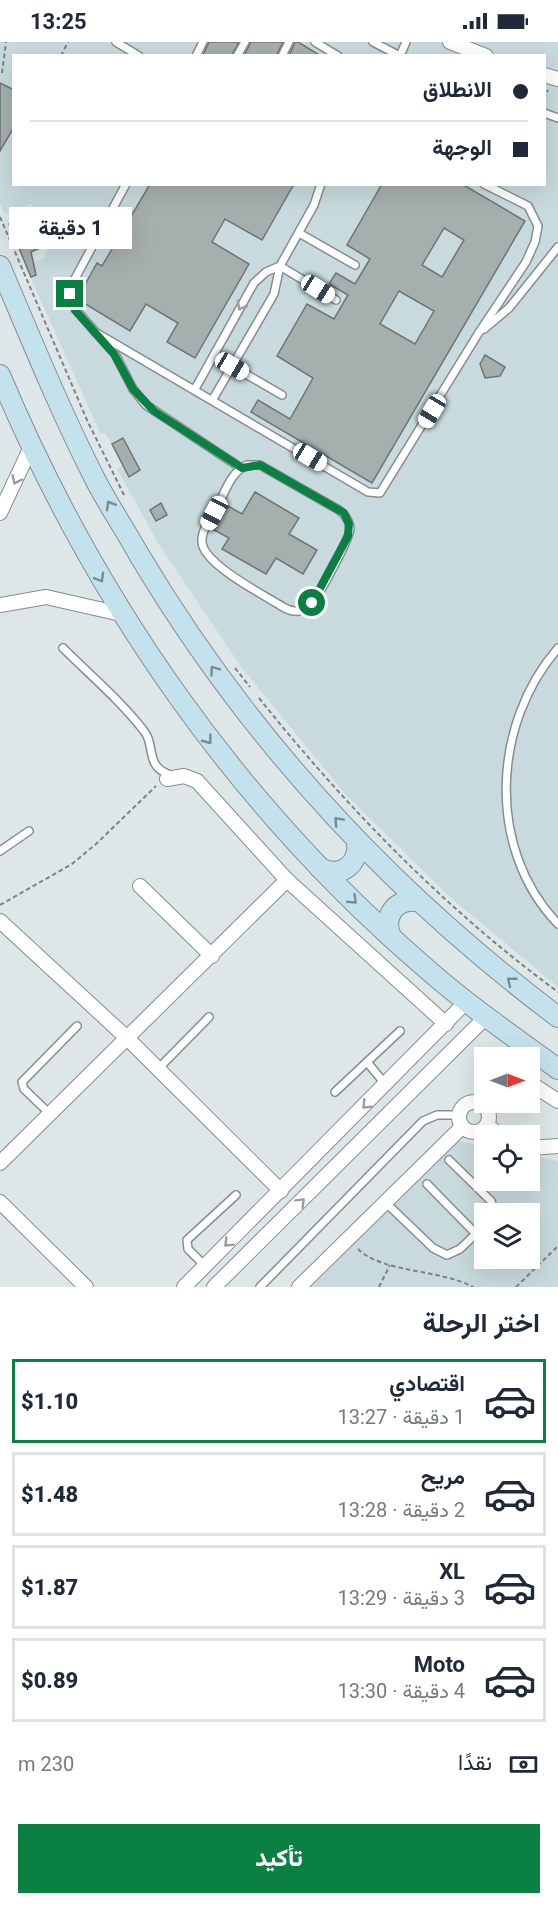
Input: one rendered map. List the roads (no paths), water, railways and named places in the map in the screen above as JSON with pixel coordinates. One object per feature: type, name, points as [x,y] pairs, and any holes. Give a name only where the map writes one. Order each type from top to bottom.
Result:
[{"type":"main road","points":[[0,266],[98,484],[162,593],[253,722],[357,841],[418,902],[474,951],[558,1017]]},
{"type":"main road","points":[[0,375],[32,447],[83,549],[121,614],[213,746],[320,868],[391,937],[466,1002],[558,1069]]},
{"type":"main road","points":[[320,868],[334,873],[348,868],[357,856],[357,841]]},
{"type":"main road","points":[[391,937],[387,923],[392,910],[404,902],[418,902]]},
{"type":"street","points":[[450,42],[481,54]]},
{"type":"street","points":[[0,513],[32,447]]},
{"type":"street","points":[[0,605],[46,597],[121,614]]},
{"type":"street","points":[[170,777],[184,776],[197,781],[287,880],[446,1024]]},
{"type":"street","points":[[0,1163],[287,880]]},
{"type":"street","points":[[140,886],[212,956]]},
{"type":"street","points":[[0,921],[127,1038],[281,1191]]},
{"type":"street","points":[[184,1287],[466,1002]]},
{"type":"street","points":[[214,1287],[486,1017]]},
{"type":"street","points":[[412,1058],[430,1074]]},
{"type":"street","points":[[540,1089],[558,1101]]},
{"type":"street","points":[[299,1287],[460,1121],[468,1103],[474,1102]]},
{"type":"street","points":[[487,1113],[487,1125]]},
{"type":"street","points":[[460,1121],[474,1131]]},
{"type":"street","points":[[540,1147],[558,1146]]},
{"type":"street","points":[[0,1202],[86,1287]]},
{"type":"lane","points":[[117,42],[136,54]]},
{"type":"lane","points":[[315,42],[334,54]]},
{"type":"lane","points":[[374,42],[396,54]]},
{"type":"lane","points":[[125,186],[71,286],[71,301],[75,310],[114,354],[133,389],[146,405],[242,468]]},
{"type":"lane","points":[[213,399],[274,294],[280,266],[319,195],[321,186]]},
{"type":"lane","points":[[95,332],[213,399],[368,492],[376,494],[386,488],[478,334],[526,262],[538,232],[536,220],[528,206],[488,186]]},
{"type":"lane","points":[[299,233],[355,265]]},
{"type":"lane","points":[[478,334],[509,308],[558,247]]},
{"type":"lane","points":[[195,389],[254,283],[266,272],[280,266]]},
{"type":"lane","points":[[280,266],[336,300]]},
{"type":"lane","points":[[232,366],[282,395]]},
{"type":"lane","points":[[254,464],[266,468],[339,510],[347,518],[348,536],[312,603],[302,611],[295,612],[283,607],[215,564],[204,550],[202,540],[204,531],[233,477],[242,468],[254,464]]},
{"type":"lane","points":[[63,648],[145,732],[151,757],[162,772],[170,777]]},
{"type":"lane","points":[[558,648],[532,683],[520,708],[510,744],[505,791],[512,837],[524,873],[538,898],[558,924]]},
{"type":"lane","points":[[0,851],[29,831]]},
{"type":"lane","points":[[158,1069],[209,1017]]},
{"type":"lane","points":[[50,1114],[24,1089],[22,1082],[77,1026]]},
{"type":"lane","points":[[335,1092],[400,1031]]},
{"type":"lane","points":[[367,1062],[386,1085]]},
{"type":"lane","points":[[260,1287],[423,1121],[437,1115],[460,1121]]},
{"type":"lane","points":[[449,1160],[492,1203]]},
{"type":"lane","points":[[427,1184],[474,1232]]},
{"type":"lane","points":[[205,1266],[188,1249],[187,1240],[236,1195]]},
{"type":"lane","points":[[384,1201],[439,1253],[454,1254],[474,1236]]}]
